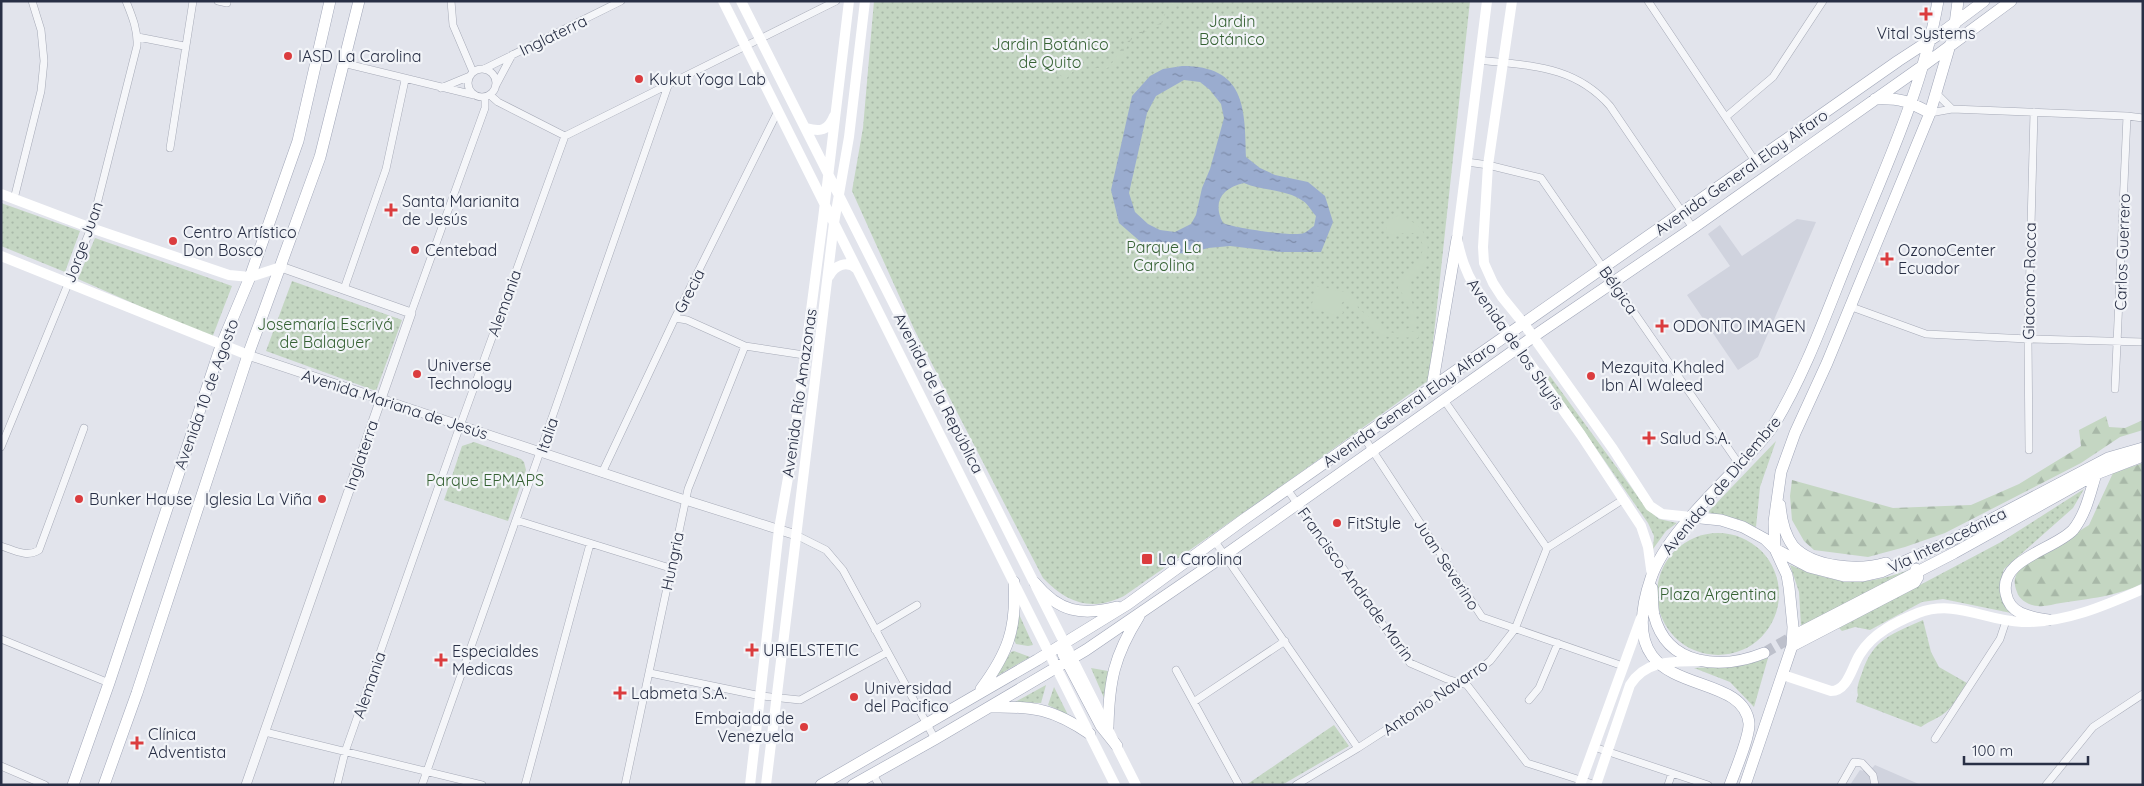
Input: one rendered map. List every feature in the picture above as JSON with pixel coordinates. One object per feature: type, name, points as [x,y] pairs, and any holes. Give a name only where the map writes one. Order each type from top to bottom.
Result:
[{"type":"main road","name":"Avenida 10 de Agosto","points":[[73,785],[109,683],[221,346],[250,277],[298,141],[330,1]]},
{"type":"main road","name":"Avenida 10 de Agosto","points":[[104,785],[137,694],[248,355],[320,157],[359,1]]},
{"type":"main road","name":"Avenida de la República","points":[[723,1],[1115,785]]},
{"type":"main road","name":"Avenida de la República","points":[[741,1],[1035,583],[1065,643],[1070,659],[1108,727],[1136,785]]},
{"type":"main road","name":"Avenida Río Amazonas","points":[[750,785],[779,529],[792,455],[838,107],[849,1]]},
{"type":"main road","name":"Avenida Río Amazonas","points":[[766,785],[834,223],[849,137],[865,1]]},
{"type":"main road","name":"Avenida de los Shyris","points":[[1487,1],[1457,239],[1466,272],[1641,526],[1645,536],[1652,576]]},
{"type":"main road","name":"Avenida de los Shyris","points":[[1512,1],[1488,165],[1483,239],[1484,263],[1502,297],[1524,324],[1613,449],[1650,506],[1662,514],[1691,517]]},
{"type":"main road","name":"Avenida 6 de Diciembre","points":[[1730,785],[1748,733],[1749,723],[1743,707],[1733,696],[1675,674],[1660,663],[1649,650],[1642,630],[1641,618],[1652,576],[1666,549],[1691,517],[1774,426],[1798,381],[1912,103],[1931,40],[1938,1]]},
{"type":"main road","name":"Avenida 6 de Diciembre","points":[[1746,785],[1792,646],[1793,627],[1789,587],[1784,569],[1775,550],[1774,522],[1778,486],[1795,433],[1930,113],[1956,21],[1958,1]]},
{"type":"main road","name":"Avenida General Eloy Alfaro","points":[[820,785],[1050,653],[1128,604],[1214,540],[1604,269],[1984,1]]},
{"type":"main road","name":"Avenida General Eloy Alfaro","points":[[853,785],[935,740],[1070,659],[1225,555],[1613,281],[1693,228],[1874,99],[1924,66],[2010,1]]},
{"type":"main road","points":[[1874,99],[1896,98],[1912,103],[1930,113]]},
{"type":"main road","points":[[1896,98],[1903,123]]},
{"type":"main road","points":[[806,128],[820,131],[828,128],[838,107]]},
{"type":"main road","points":[[1,194],[91,228],[230,275],[250,277],[281,267]]},
{"type":"main road","points":[[1432,387],[1457,239]]},
{"type":"main road","name":"Avenida Mariana de Jesús","points":[[1,256],[221,346],[248,355]]},
{"type":"main road","points":[[828,279],[832,270],[840,265],[850,264],[857,269]]},
{"type":"main road","name":"Vía Interoceánica","points":[[1691,517],[1721,520],[1743,527],[1764,539],[1775,550],[1809,566],[1844,576],[1863,576],[1881,572],[1950,541],[1990,526],[2100,469],[2126,451],[2143,448]]},
{"type":"main road","name":"Vía Interoceánica","points":[[2100,469],[2143,456]]},
{"type":"main road","points":[[2048,620],[2020,613],[2012,607],[2006,596],[2004,586],[2007,576],[2016,565],[2071,532],[2082,518],[2100,469]]},
{"type":"main road","points":[[1778,486],[1781,514],[1792,544],[1802,553],[1817,560],[1837,566],[1858,568],[1876,566],[1950,541]]},
{"type":"main road","name":"Vía Interoceánica","points":[[1800,633],[1941,560],[1990,526]]},
{"type":"main road","points":[[1936,547],[1941,560]]},
{"type":"main road","points":[[1792,646],[1915,582],[1918,577],[1911,559]]},
{"type":"main road","points":[[1652,576],[1654,614],[1664,636],[1678,651],[1700,661]]},
{"type":"main road","points":[[978,693],[996,669],[1009,642],[1014,624],[1014,582]]},
{"type":"main road","points":[[1035,583],[1051,601],[1065,607],[1088,611],[1128,604]]},
{"type":"main road","points":[[1782,675],[1837,691],[1842,688],[1859,654],[1872,640],[1899,622],[1929,609],[1953,608],[2006,621],[2048,620],[2104,607],[2139,594]]},
{"type":"main road","points":[[1108,727],[1109,692],[1117,656],[1124,639],[1142,610]]},
{"type":"main road","points":[[1581,783],[1641,618]]},
{"type":"main road","points":[[1050,653],[1061,652],[1070,659],[1101,726],[1117,746]]},
{"type":"main road","points":[[1596,785],[1630,685],[1635,677],[1660,663],[1730,662],[1764,653]]},
{"type":"main road","points":[[988,707],[1015,706],[1044,710],[1070,720],[1090,734]]},
{"type":"street","points":[[14,199],[40,92],[44,61],[41,30],[32,1]]},
{"type":"street","points":[[126,1],[138,37],[184,46]]},
{"type":"street","points":[[170,148],[192,1]]},
{"type":"street","points":[[218,1],[227,3]]},
{"type":"street","points":[[451,1],[453,25],[472,74],[468,87],[474,96]]},
{"type":"street","name":"Inglaterra","points":[[484,70],[621,1]]},
{"type":"street","points":[[343,63],[474,96],[487,96],[565,136],[836,1]]},
{"type":"street","points":[[1648,1],[1727,116],[1755,161]]},
{"type":"street","points":[[1727,116],[1773,78],[1823,2]]},
{"type":"street","name":"Jorge Juan","points":[[1,447],[91,228],[138,37]]},
{"type":"street","name":"Inglaterra","points":[[496,86],[512,55]]},
{"type":"street","points":[[1479,60],[1558,71],[1596,91],[1610,106],[1693,228]]},
{"type":"street","points":[[441,88],[484,70],[493,75],[496,86],[487,96]]},
{"type":"street","points":[[344,289],[386,169],[405,80]]},
{"type":"street","name":"Italia","points":[[422,785],[425,771],[516,520],[668,84]]},
{"type":"street","points":[[1936,93],[1952,109]]},
{"type":"street","name":"Inglaterra","points":[[246,785],[380,400],[485,108],[487,96]]},
{"type":"street","points":[[1930,113],[1952,109],[2143,118]]},
{"type":"street","name":"Grecia","points":[[602,473],[778,111]]},
{"type":"street","name":"Giacomo Rocca","points":[[2029,450],[2028,339],[2034,112]]},
{"type":"street","name":"Carlos Guerrero","points":[[2115,389],[2127,116]]},
{"type":"street","name":"Alemania","points":[[337,785],[345,752],[565,136]]},
{"type":"street","name":"Bélgica","points":[[1467,162],[1488,165],[1541,178],[1739,464]]},
{"type":"street","points":[[281,267],[411,313]]},
{"type":"street","points":[[1849,306],[1922,333],[2028,339],[2143,342]]},
{"type":"street","points":[[676,318],[687,320],[745,346],[804,355]]},
{"type":"street","name":"Hungria","points":[[625,785],[688,489],[745,346]]},
{"type":"street","name":"Avenida Mariana de Jesús","points":[[248,355],[602,473],[796,535]]},
{"type":"street","points":[[1444,400],[1547,548],[1624,499]]},
{"type":"street","points":[[1,546],[22,554],[34,554],[39,550],[84,428]]},
{"type":"street","name":"Juan Severino","points":[[1363,436],[1482,617],[1624,666]]},
{"type":"street","name":"Francisco Andrade Marin","points":[[1287,489],[1410,663],[1447,679],[1467,684],[1527,763],[1581,783],[1596,785]]},
{"type":"street","points":[[516,520],[670,568]]},
{"type":"street","points":[[796,535],[816,544],[835,558],[935,740]]},
{"type":"street","points":[[1214,540],[1358,748]]},
{"type":"street","points":[[525,785],[590,544]]},
{"type":"street","name":"Antonio Navarro","points":[[1296,785],[1305,783],[1490,661],[1515,629],[1547,548]]},
{"type":"street","points":[[875,630],[917,605]]},
{"type":"street","points":[[1935,739],[2000,639],[2006,621]]},
{"type":"street","points":[[1,639],[109,683]]},
{"type":"street","points":[[1195,702],[1285,641]]},
{"type":"street","points":[[1529,700],[1540,688],[1558,643]]},
{"type":"street","points":[[650,673],[777,699],[806,699],[886,652]]},
{"type":"street","points":[[1176,670],[1239,785]]},
{"type":"street","points":[[2046,785],[2093,727],[2143,694]]},
{"type":"street","points":[[266,732],[482,785]]},
{"type":"street","points":[[1594,747],[1708,785]]},
{"type":"street","points":[[1841,785],[1854,762],[1862,762],[1873,776],[1875,785]]},
{"type":"street","points":[[1,766],[45,785]]},
{"type":"street","points":[[1668,785],[1672,773]]},
{"type":"street","points":[[873,774],[879,785]]},
{"type":"shaded area","points":[[1797,219],[1816,222],[1758,357],[1738,370],[1687,295],[1730,266],[1708,234],[1720,225],[1742,256]]},
{"type":"shaded area","points":[[1875,765],[1921,785],[1850,785],[1860,770],[1868,772]]},
{"type":"green space","name":"Parque La Carolina","points":[[874,1],[1470,1],[1429,380],[1124,596],[1112,601],[1090,604],[1070,599],[1061,594],[1043,578],[915,331],[852,191],[863,128]]},
{"type":"green space","points":[[1169,1],[1181,1],[1171,5],[1164,16],[1166,23],[1131,40],[1122,57],[1111,66],[1089,71],[1076,72],[1074,70],[1066,79],[1052,71],[1055,64],[1066,64],[1064,56],[1079,67],[1088,70],[1112,63],[1123,46],[1136,34],[1163,22],[1162,18],[1169,8]]},
{"type":"green space","points":[[1,203],[80,231],[65,272],[1,246]]},
{"type":"green space","points":[[1400,215],[1412,221],[1422,230],[1428,244],[1428,251],[1423,265],[1409,282],[1416,325],[1410,331],[1420,333],[1418,338],[1390,337],[1377,332],[1370,328],[1353,311],[1346,299],[1341,304],[1343,313],[1338,316],[1311,308],[1316,286],[1350,293],[1357,302],[1358,308],[1388,332],[1396,333],[1409,328],[1411,318],[1409,307],[1398,288],[1401,280],[1420,257],[1422,242],[1418,233],[1387,235],[1386,226],[1390,219]]},
{"type":"green space","points":[[95,238],[232,286],[212,338],[78,279]]},
{"type":"green space","name":"Josemaría Escrivá de Balaguer","points":[[292,281],[402,320],[376,391],[266,351]]},
{"type":"green space","points":[[1550,376],[1647,509],[1659,519],[1677,523],[1666,531],[1653,549],[1654,536],[1648,523],[1547,378]]},
{"type":"green space","points":[[2106,416],[2109,427],[2125,428],[2143,420],[2143,430],[2120,437],[2081,463],[1945,533],[1905,547],[1868,557],[1814,550],[1804,541],[1792,520],[1790,496],[1792,480],[1893,508],[1971,505],[2019,484],[2081,446],[2079,430]]},
{"type":"green space","points":[[1776,441],[1760,487],[1756,527],[1708,512]]},
{"type":"green space","name":"Parque EPMAPS","points":[[474,442],[521,459],[524,462],[526,470],[508,521],[444,500],[462,446]]},
{"type":"green space","points":[[2143,463],[2143,583],[2113,594],[2047,606],[2035,606],[2022,600],[2018,595],[2015,582],[2021,567],[2089,525],[2113,473]]},
{"type":"green space","points":[[2084,489],[2073,508],[2004,569],[2001,583],[2003,593],[2016,614],[1943,599],[1922,602],[1870,630],[1855,627],[1842,631],[1839,628],[2001,542]]},
{"type":"green space","name":"Plaza Argentina","points":[[1718,533],[1730,534],[1741,538],[1752,543],[1761,551],[1769,560],[1774,571],[1778,582],[1778,606],[1774,617],[1769,628],[1761,637],[1752,645],[1741,650],[1730,654],[1718,655],[1706,654],[1695,650],[1684,645],[1675,637],[1667,628],[1662,617],[1658,606],[1657,594],[1658,582],[1662,571],[1667,560],[1675,551],[1684,543],[1695,538],[1706,534]]},
{"type":"green space","points":[[1790,565],[1836,580],[1850,581],[1878,579],[1911,569],[1910,572],[1801,626],[1799,592]]},
{"type":"green space","points":[[1018,612],[1033,645],[1016,644],[1014,640]]},
{"type":"green space","points":[[1923,620],[1931,652],[1939,667],[1967,683],[1946,712],[1921,727],[1856,702],[1859,682],[1872,652],[1885,639]]},
{"type":"green space","points":[[1014,651],[1030,657],[995,677],[1011,652]]},
{"type":"green space","points":[[1768,658],[1754,707],[1730,682],[1694,668],[1739,666]]},
{"type":"green space","points":[[1091,668],[1108,671],[1104,698]]},
{"type":"green space","points":[[1046,685],[1041,703],[1015,702]]},
{"type":"green space","points":[[1054,687],[1068,715],[1048,705]]},
{"type":"green space","points":[[1334,725],[1349,746],[1282,785],[1246,785]]},
{"type":"water","points":[[1182,66],[1203,68],[1218,73],[1230,82],[1242,106],[1246,157],[1260,168],[1275,175],[1308,182],[1325,196],[1333,222],[1321,252],[1281,252],[1230,246],[1208,248],[1190,253],[1164,254],[1142,243],[1119,223],[1111,190],[1132,96],[1150,76],[1163,69]],"holes":[[[1184,80],[1200,82],[1210,90],[1221,104],[1224,118],[1210,169],[1202,188],[1196,215],[1191,224],[1175,232],[1160,230],[1148,224],[1135,212],[1129,193],[1147,113],[1156,96]],[[1244,183],[1297,197],[1307,204],[1316,216],[1314,226],[1304,233],[1289,234],[1223,223],[1219,209],[1221,197],[1230,188]]]},
{"type":"tunnel","points":[[1764,653],[1799,633]]},
{"type":"place","name":"Vital Systems","points":[[1926,14]]},
{"type":"place","name":"IASD La Carolina","points":[[288,56]]},
{"type":"place","name":"Kukut Yoga Lab","points":[[639,79]]},
{"type":"place","name":"Santa Marianita de Jesús","points":[[391,210]]},
{"type":"place","name":"Centro Artístico Don Bosco","points":[[173,241]]},
{"type":"place","name":"Centebad","points":[[415,250]]},
{"type":"place","name":"OzonoCenter Ecuador","points":[[1887,259]]},
{"type":"place","name":"ODONTO IMAGEN","points":[[1662,326]]},
{"type":"place","name":"Universe Technology","points":[[417,374]]},
{"type":"place","name":"Mezquita Khaled Ibn Al Waleed","points":[[1591,376]]},
{"type":"place","name":"Salud S.A.","points":[[1649,438]]},
{"type":"place","name":"Bunker Hause","points":[[79,499]]},
{"type":"place","name":"Iglesia La Viña","points":[[322,499]]},
{"type":"place","name":"FitStyle","points":[[1337,523]]},
{"type":"place","name":"La Carolina","points":[[1147,559]]},
{"type":"place","name":"URIELSTETIC","points":[[752,650]]},
{"type":"place","name":"Especialdes Medicas","points":[[441,660]]},
{"type":"place","name":"Labmeta S.A.","points":[[620,693]]},
{"type":"place","name":"Universidad del Pacifico","points":[[854,697]]},
{"type":"place","name":"Embajada de Venezuela","points":[[804,727]]},
{"type":"place","name":"Clínica Adventista","points":[[137,743]]},
{"type":"park label","name":"Jardin Botánico","points":[[1232,30]]},
{"type":"park label","name":"Jardin Botánico de Quito","points":[[1050,53]]}]
